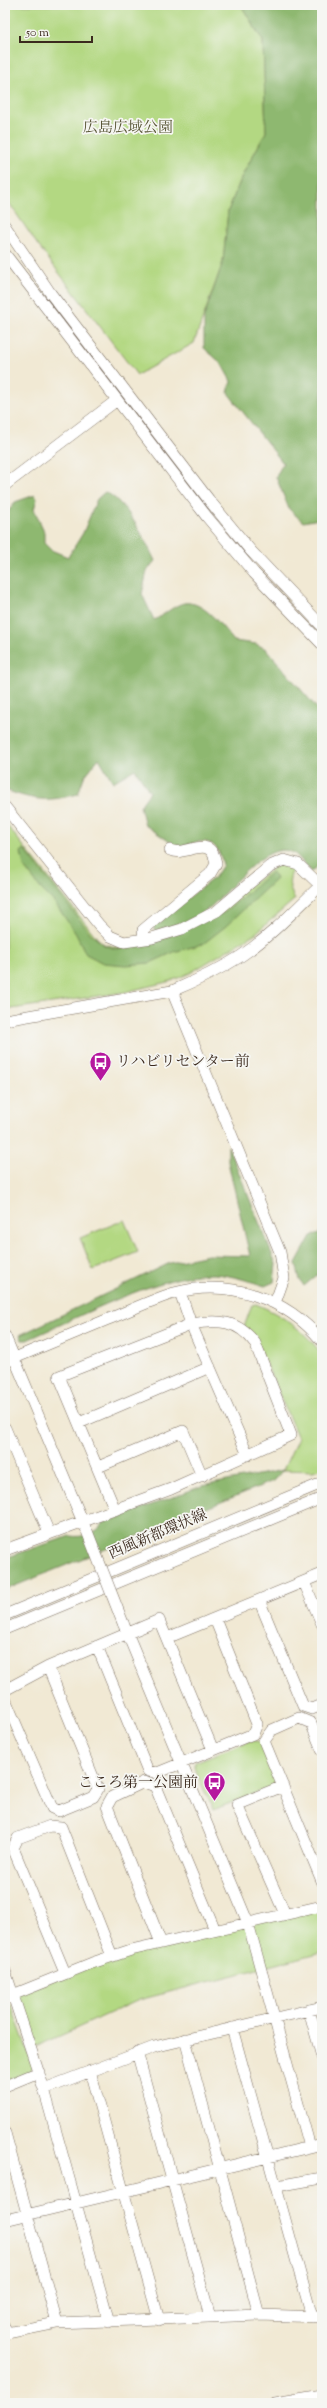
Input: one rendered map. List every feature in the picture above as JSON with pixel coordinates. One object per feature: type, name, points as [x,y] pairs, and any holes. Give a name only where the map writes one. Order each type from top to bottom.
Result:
[{"type":"street","points":[[5,226],[51,294],[213,505],[256,556],[322,626]]},
{"type":"street","points":[[5,254],[224,538],[322,644]]},
{"type":"street","points":[[5,485],[117,400]]},
{"type":"street","points":[[5,808],[99,925],[110,936],[124,942],[144,940],[182,929],[217,911],[270,866],[281,860],[294,862],[321,885],[266,937],[241,956],[211,974],[172,990],[5,1020]]},
{"type":"street","points":[[144,940],[143,930],[210,874],[216,864],[211,852],[202,847],[195,847],[182,852],[170,850]]},
{"type":"street","points":[[172,990],[282,1256],[284,1278],[275,1303]]},
{"type":"street","points":[[10,1360],[158,1299],[180,1292],[208,1288],[225,1289],[258,1296],[275,1303],[303,1321],[322,1341]]},
{"type":"street","points":[[180,1292],[191,1324],[248,1455]]},
{"type":"street","points":[[5,1550],[49,1533],[85,1527],[115,1510],[202,1476],[291,1435],[255,1343],[247,1333],[238,1326],[204,1322],[191,1324],[60,1376],[115,1510]]},
{"type":"street","points":[[5,1336],[10,1360],[85,1527],[125,1628],[248,1922],[310,2147]]},
{"type":"street","points":[[79,1423],[210,1367]]},
{"type":"street","points":[[5,1428],[49,1533]]},
{"type":"street","points":[[98,1467],[183,1431],[202,1476]]},
{"type":"street","name":"西風新都環状線","points":[[5,1615],[322,1483]]},
{"type":"street","name":"西風新都環状線","points":[[5,1629],[322,1498]]},
{"type":"street","points":[[167,1638],[322,1574]]},
{"type":"street","points":[[304,1582],[322,1624]]},
{"type":"street","points":[[259,1600],[303,1706],[312,1709],[322,1705]]},
{"type":"street","points":[[97,1646],[148,1771],[157,1773],[253,1734],[257,1724],[214,1619]]},
{"type":"street","points":[[5,1690],[48,1667],[97,1646],[125,1628],[159,1620],[213,1750]]},
{"type":"street","points":[[5,1699],[52,1808],[59,1811],[93,1797],[98,1789],[48,1667]]},
{"type":"street","points":[[322,1750],[311,1723],[299,1718],[272,1730],[264,1741],[322,1881]]},
{"type":"street","points":[[161,1943],[107,1806],[112,1797],[144,1782],[155,1786],[214,1930]]},
{"type":"street","points":[[283,1786],[237,1805],[285,1914]]},
{"type":"street","points":[[65,1973],[13,1848],[18,1838],[50,1826],[61,1828],[112,1956]]},
{"type":"street","points":[[10,1996],[65,1973],[112,1956],[214,1930],[322,1906]]},
{"type":"street","points":[[5,1971],[10,1996],[39,2072],[109,2322]]},
{"type":"street","points":[[44,2089],[137,2052],[185,2039],[322,2007]]},
{"type":"street","points":[[309,2010],[322,2057]]},
{"type":"street","points":[[5,2328],[6,2333],[57,2323],[158,2320],[259,2314],[317,2317],[277,2186],[232,2028]]},
{"type":"street","points":[[185,2039],[259,2314]]},
{"type":"street","points":[[137,2052],[171,2180],[210,2317]]},
{"type":"street","points":[[90,2071],[158,2320]]},
{"type":"street","points":[[5,2086],[39,2072]]},
{"type":"street","points":[[5,2133],[57,2323]]},
{"type":"street","points":[[5,2220],[322,2144]]},
{"type":"street","points":[[277,2186],[322,2178]]},
{"type":"street","points":[[275,2403],[322,2395]]},
{"type":"green space","name":"広島広域公園","points":[[5,5],[241,5],[263,41],[266,132],[243,174],[228,211],[223,262],[194,343],[137,375],[37,244],[5,197]]},
{"type":"green space","points":[[241,5],[322,5],[322,521],[319,519],[303,522],[289,509],[276,477],[283,463],[228,393],[231,381],[221,363],[204,348],[204,317],[223,262],[228,211],[243,174],[266,132],[263,41]]},
{"type":"green space","points":[[105,492],[120,503],[127,512],[146,542],[155,561],[147,571],[142,594],[154,620],[180,604],[191,603],[199,606],[206,610],[219,622],[234,641],[256,644],[266,649],[322,714],[322,866],[320,864],[312,872],[295,854],[284,850],[273,852],[261,859],[249,869],[209,908],[197,916],[156,931],[153,927],[160,920],[215,877],[223,865],[221,856],[213,845],[207,842],[194,842],[179,848],[145,825],[140,806],[150,792],[135,769],[113,782],[99,758],[84,777],[78,794],[58,798],[42,799],[5,790],[5,516],[15,502],[35,495],[37,499],[34,509],[44,532],[44,543],[51,550],[68,557],[83,533],[97,499]]},
{"type":"green space","points":[[5,823],[97,938],[104,944],[120,948],[139,945],[184,932],[281,863],[296,867],[290,878],[291,891],[295,899],[256,933],[190,973],[171,981],[125,992],[5,1010]]},
{"type":"green space","points":[[24,849],[90,933],[104,945],[116,949],[153,943],[225,912],[272,872],[276,879],[226,926],[203,944],[174,952],[150,963],[126,965],[103,963],[86,954],[76,934],[55,903],[41,889],[24,867],[21,852]]},
{"type":"green space","points":[[228,1146],[276,1264],[274,1282],[265,1286],[246,1280],[214,1274],[193,1275],[145,1288],[94,1309],[27,1340],[22,1340],[20,1335],[170,1263],[208,1255],[250,1256],[228,1162]]},
{"type":"green space","points":[[124,1220],[138,1252],[93,1270],[80,1238]]},
{"type":"green space","points":[[322,1232],[322,1271],[304,1286],[300,1280],[296,1263],[311,1236]]},
{"type":"green space","points":[[256,1304],[275,1313],[301,1331],[316,1346],[322,1355],[322,1468],[313,1471],[283,1470],[298,1438],[256,1340],[244,1327],[252,1305]]},
{"type":"green space","points":[[283,1470],[273,1481],[5,1590],[5,1558],[70,1536],[84,1536],[97,1530],[103,1523],[202,1486]]},
{"type":"green space","points":[[252,1740],[260,1742],[276,1779],[273,1786],[213,1810],[196,1772],[195,1762]]},
{"type":"green space","points":[[322,1906],[322,1952],[139,2000],[31,2049],[14,1994],[127,1952]]},
{"type":"green space","points":[[5,2003],[11,2005],[33,2065],[31,2072],[5,2083]]},
{"type":"place","name":"リハビリセンター前","points":[[100,1082]]},
{"type":"place","name":"こころ第一公園前","points":[[214,1802]]}]
